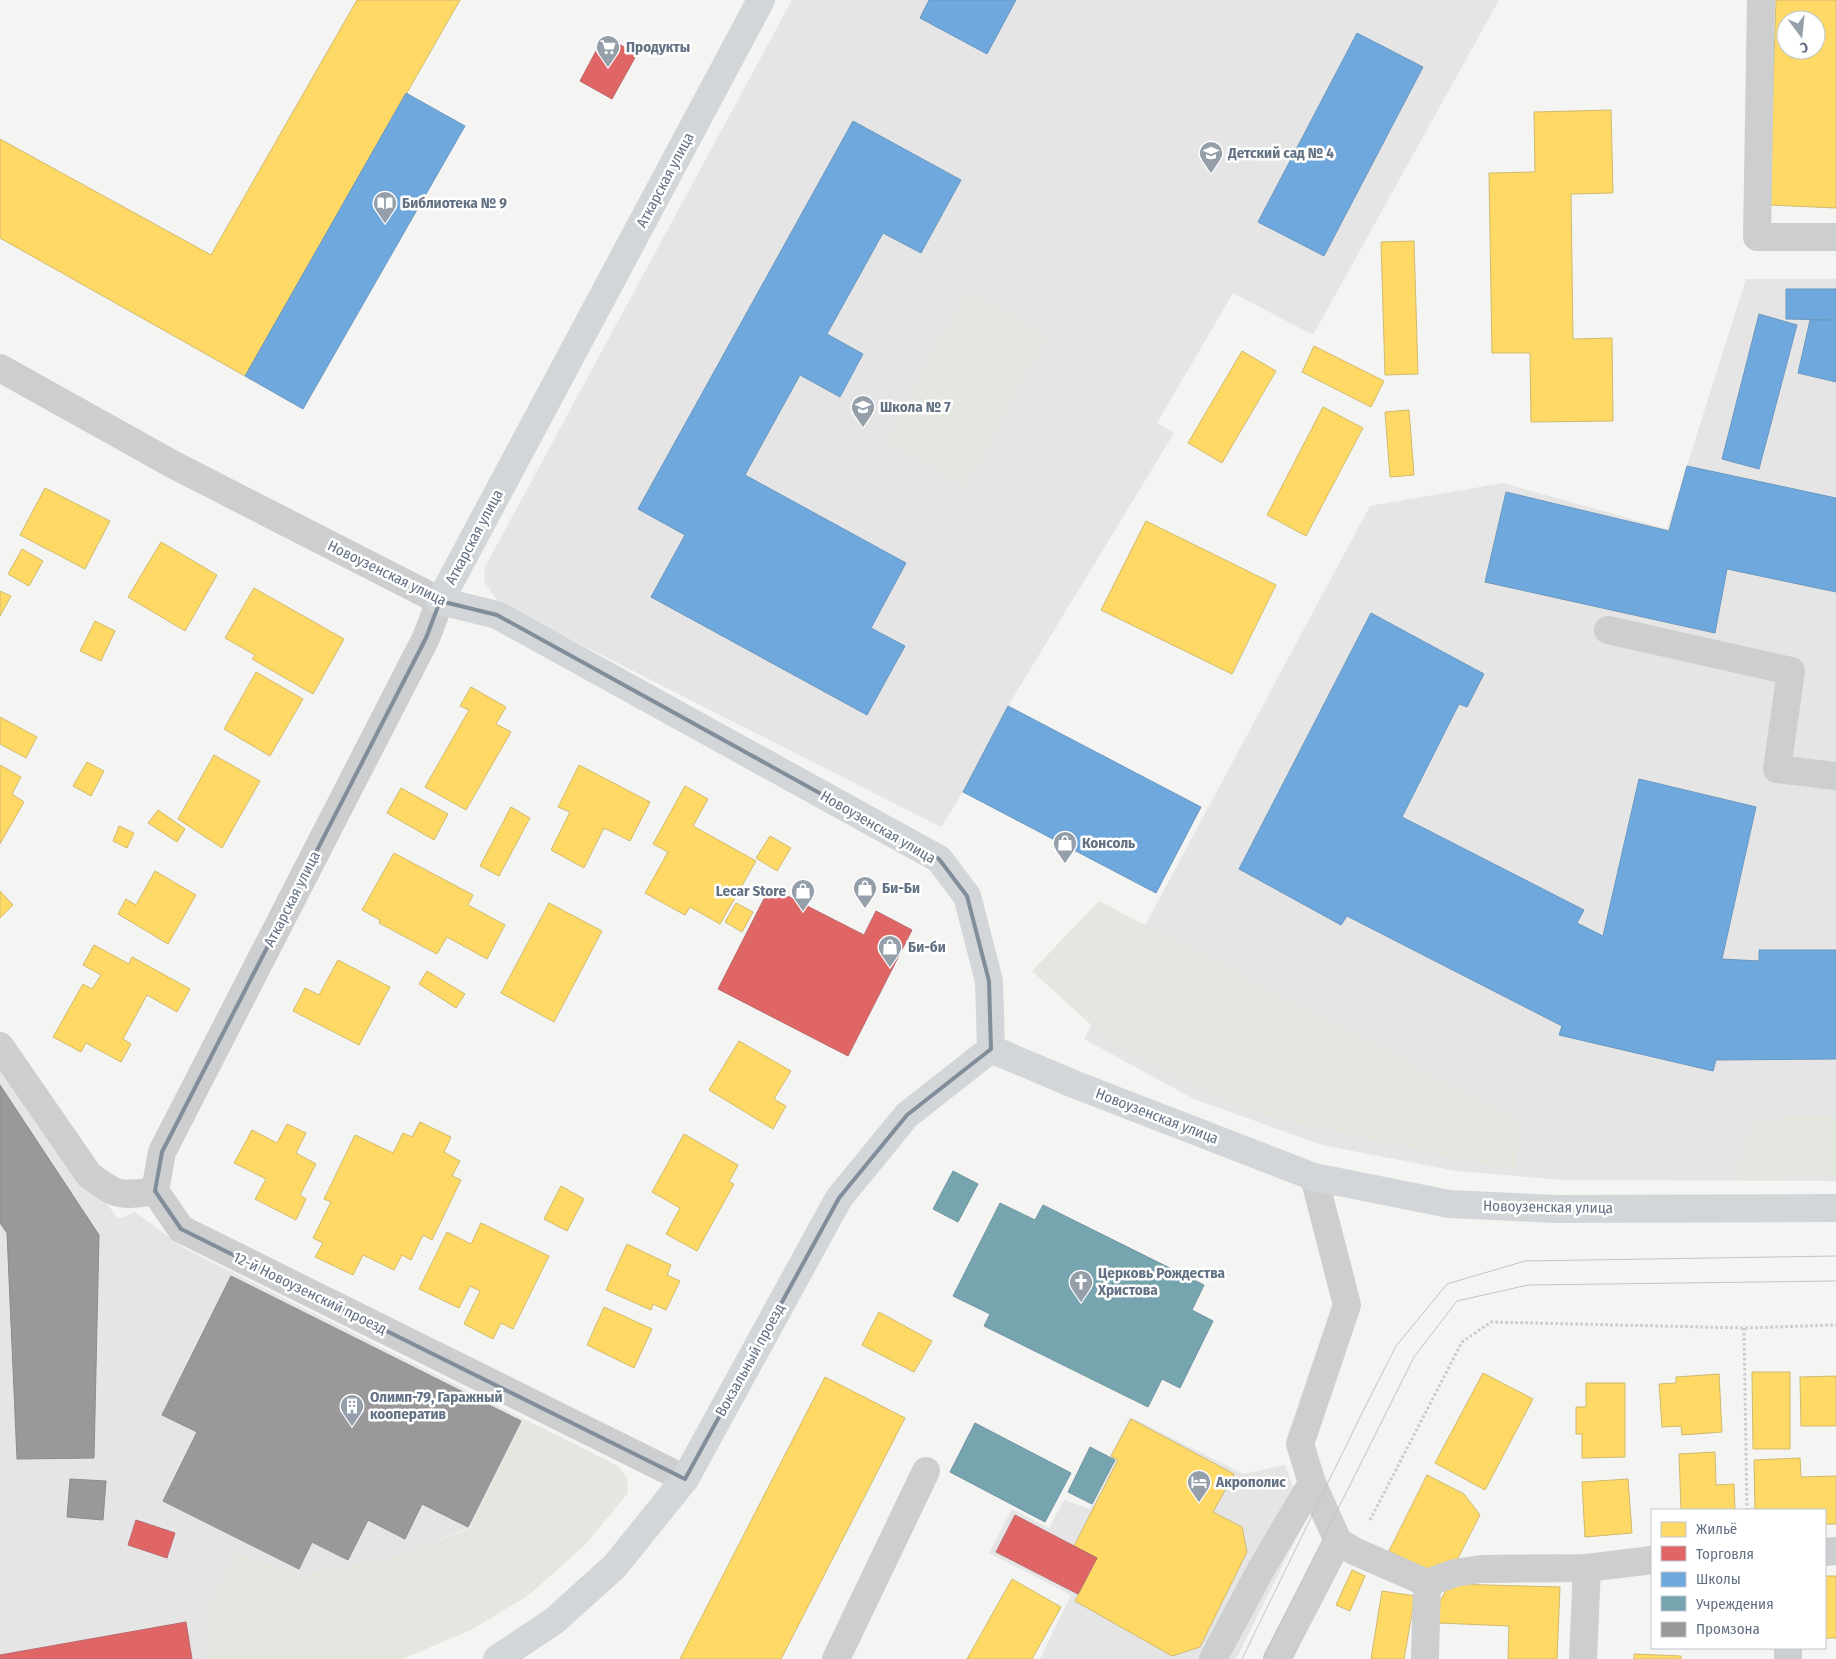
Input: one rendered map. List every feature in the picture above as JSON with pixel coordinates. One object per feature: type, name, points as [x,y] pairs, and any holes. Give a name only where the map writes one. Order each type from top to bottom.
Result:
[{"type":"main road","name":"Аткарская улица","points":[[440,601],[761,0]]},
{"type":"main road","name":"Новоузенская улица","points":[[440,601],[497,615],[939,859],[967,896],[989,981],[991,1049],[1076,1085],[1314,1177],[1449,1204],[1556,1209],[1836,1208]]},
{"type":"main road","name":"Вокзальный проезд","points":[[497,1659],[554,1621],[616,1566],[684,1479],[839,1198],[907,1115],[991,1049]]},
{"type":"street","points":[[1762,0],[1757,237],[1836,237]]},
{"type":"street","name":"Новоузенская улица","points":[[0,368],[174,465],[440,601]]},
{"type":"street","name":"Аткарская улица","points":[[155,1191],[162,1152],[426,638],[440,601]]},
{"type":"street","points":[[1608,630],[1791,671],[1777,769],[1836,776]]},
{"type":"street","points":[[0,1046],[90,1175],[107,1188],[125,1196],[155,1191]]},
{"type":"street","points":[[1314,1177],[1347,1305],[1300,1444],[1312,1483],[1346,1546],[1428,1583],[1455,1573],[1481,1569],[1587,1568],[1651,1560]]},
{"type":"street","name":"12-й Новоузенский проезд","points":[[155,1191],[181,1229],[684,1479]]},
{"type":"street","points":[[836,1659],[926,1471]]},
{"type":"street","points":[[1213,1659],[1260,1571],[1312,1483]]},
{"type":"street","points":[[1277,1659],[1346,1546]]},
{"type":"street","points":[[1583,1659],[1587,1568]]},
{"type":"street","points":[[1425,1659],[1428,1583]]},
{"type":"path","points":[[1346,1546],[1462,1342],[1491,1322],[1744,1328],[1836,1325]]},
{"type":"path","points":[[1744,1328],[1748,1509]]},
{"type":"highlighted area","points":[[440,601],[497,615],[939,859],[967,896],[989,981],[991,1049],[907,1115],[839,1198],[685,1479],[181,1229],[155,1191],[162,1152],[426,638]]},
{"type":"shaded area","name":"Школа № 7","points":[[792,0],[1499,0],[1313,335],[1233,293],[1157,423],[1174,433],[1008,706],[963,792],[941,827],[499,603],[484,581],[485,567]]},
{"type":"shaded area","points":[[1746,279],[1836,279],[1836,1181],[1564,1180],[1456,1171],[1322,1145],[1194,1099],[1084,1039],[1370,506],[1503,483],[1667,529]]},
{"type":"shaded area","points":[[966,292],[1047,335],[966,485],[886,442]]},
{"type":"shaded area","points":[[1099,901],[1521,1122],[1514,1171],[1257,1114],[1111,1043],[1032,971]]},
{"type":"shaded area","points":[[0,1053],[118,1219],[135,1212],[184,1248],[524,1419],[470,1527],[404,1554],[304,1575],[234,1553],[207,1617],[209,1659],[0,1659]]},
{"type":"shaded area","points":[[1836,1115],[1836,1177],[1733,1179],[1755,1118]]},
{"type":"shaded area","points":[[1130,1417],[1243,1474],[1285,1465],[1303,1513],[1300,1531],[1236,1659],[1040,1659],[1071,1595],[989,1553],[1012,1509],[1049,1528],[1064,1500],[1090,1509],[1116,1460],[1110,1457]]},
{"type":"shaded area","points":[[524,1419],[618,1466],[627,1478],[628,1493],[585,1545],[529,1595],[471,1630],[402,1659],[209,1659],[207,1617],[234,1553],[304,1575],[404,1554],[470,1528]]},
{"type":"building: Жильё","points":[[357,0],[460,0],[245,376],[0,238],[0,139],[211,255]]},
{"type":"building: Жильё","points":[[1776,0],[1836,0],[1836,208],[1769,205]]},
{"type":"building: Жильё","points":[[1611,110],[1613,193],[1571,194],[1573,339],[1612,338],[1613,421],[1531,422],[1530,353],[1492,353],[1489,173],[1535,172],[1534,112]]},
{"type":"building: Жильё","points":[[1414,241],[1418,374],[1385,375],[1381,242]]},
{"type":"building: Жильё","points":[[1314,346],[1384,381],[1371,407],[1302,372]]},
{"type":"building: Жильё","points":[[1242,351],[1276,371],[1222,463],[1188,443]]},
{"type":"building: Жильё","points":[[1323,407],[1363,428],[1306,536],[1267,515]]},
{"type":"building: Жильё","points":[[1409,410],[1414,475],[1390,477],[1385,412]]},
{"type":"building: Жильё","points":[[45,488],[110,521],[85,569],[20,535]]},
{"type":"building: Жильё","points":[[1146,521],[1276,585],[1232,674],[1101,610]]},
{"type":"building: Жильё","points":[[161,542],[217,575],[185,631],[128,597]]},
{"type":"building: Жильё","points":[[22,549],[43,561],[29,586],[8,574]]},
{"type":"building: Жильё","points":[[254,588],[344,639],[313,694],[252,659],[255,655],[225,638]]},
{"type":"building: Жильё","points":[[0,591],[11,596],[0,616]]},
{"type":"building: Жильё","points":[[95,621],[115,631],[101,661],[80,651]]},
{"type":"building: Жильё","points":[[256,672],[303,699],[270,756],[224,729]]},
{"type":"building: Жильё","points":[[471,687],[506,707],[496,724],[511,732],[466,810],[425,787],[469,710],[460,706]]},
{"type":"building: Жильё","points":[[0,717],[37,737],[26,758],[0,744]]},
{"type":"building: Жильё","points":[[214,755],[260,781],[222,848],[178,819]]},
{"type":"building: Жильё","points":[[87,762],[104,771],[91,796],[73,786]]},
{"type":"building: Жильё","points":[[0,765],[21,777],[12,794],[24,802],[0,844]]},
{"type":"building: Жильё","points":[[579,765],[650,802],[630,841],[604,828],[584,868],[551,850],[570,812],[558,807]]},
{"type":"building: Жильё","points":[[685,786],[708,799],[693,826],[756,861],[720,924],[690,907],[685,915],[645,893],[668,852],[653,844]]},
{"type":"building: Жильё","points":[[401,788],[448,814],[434,840],[387,813]]},
{"type":"building: Жильё","points":[[511,807],[530,818],[499,876],[480,866]]},
{"type":"building: Жильё","points":[[158,810],[185,829],[177,842],[148,823]]},
{"type":"building: Жильё","points":[[119,826],[134,833],[127,848],[113,841]]},
{"type":"building: Жильё","points":[[770,836],[791,848],[777,871],[756,858]]},
{"type":"building: Жильё","points":[[394,853],[473,895],[468,905],[505,925],[487,959],[447,937],[437,954],[379,923],[380,920],[362,910]]},
{"type":"building: Жильё","points":[[155,871],[196,895],[168,944],[118,914],[126,899],[136,905]]},
{"type":"building: Жильё","points":[[0,891],[13,905],[0,918]]},
{"type":"building: Жильё","points":[[549,903],[602,931],[554,1022],[501,993]]},
{"type":"building: Жильё","points":[[736,903],[753,912],[742,932],[725,922]]},
{"type":"building: Жильё","points":[[94,945],[129,964],[132,957],[190,989],[177,1012],[147,995],[123,1039],[131,1044],[121,1062],[86,1043],[81,1052],[53,1037],[83,984],[92,989],[101,975],[83,965]]},
{"type":"building: Жильё","points":[[338,960],[390,987],[359,1045],[293,1011],[305,988],[319,995]]},
{"type":"building: Жильё","points":[[427,971],[465,994],[456,1008],[419,984]]},
{"type":"building: Жильё","points":[[739,1041],[791,1071],[774,1099],[786,1106],[773,1129],[709,1090]]},
{"type":"building: Жильё","points":[[420,1122],[451,1137],[444,1152],[460,1161],[452,1176],[461,1180],[432,1240],[423,1235],[411,1260],[402,1255],[394,1270],[363,1255],[353,1275],[315,1257],[323,1243],[313,1238],[331,1202],[324,1199],[355,1135],[393,1153],[403,1133],[412,1137]]},
{"type":"building: Жильё","points":[[287,1124],[306,1133],[296,1153],[316,1164],[300,1195],[306,1199],[296,1220],[255,1199],[266,1179],[234,1163],[252,1130],[277,1143]]},
{"type":"building: Жильё","points":[[684,1134],[738,1165],[729,1182],[734,1184],[697,1251],[666,1234],[680,1208],[652,1192]]},
{"type":"building: Жильё","points":[[561,1186],[584,1199],[567,1231],[544,1219]]},
{"type":"building: Жильё","points":[[481,1223],[549,1256],[513,1329],[501,1323],[493,1339],[464,1324],[480,1291],[470,1286],[459,1308],[419,1289],[447,1232],[471,1244]]},
{"type":"building: Жильё","points":[[627,1244],[671,1265],[667,1275],[680,1281],[666,1310],[653,1304],[651,1310],[606,1290]]},
{"type":"building: Жильё","points":[[604,1307],[652,1329],[634,1368],[587,1345]]},
{"type":"building: Жильё","points":[[879,1312],[932,1341],[914,1372],[862,1345]]},
{"type":"building: Жильё","points":[[1752,1372],[1790,1372],[1790,1449],[1753,1449]]},
{"type":"building: Жильё","points":[[1483,1373],[1533,1399],[1485,1490],[1435,1463]]},
{"type":"building: Жильё","points":[[1719,1374],[1722,1432],[1682,1435],[1681,1426],[1662,1427],[1659,1384],[1676,1383],[1676,1377]]},
{"type":"building: Жильё","points":[[1836,1376],[1836,1426],[1801,1426],[1800,1377]]},
{"type":"building: Жильё","points":[[825,1377],[905,1418],[781,1659],[680,1659]]},
{"type":"building: Жильё","points":[[1586,1383],[1625,1383],[1625,1457],[1582,1458],[1582,1434],[1576,1434],[1576,1407],[1586,1407]]},
{"type":"building: Жильё","points":[[1131,1419],[1234,1474],[1213,1512],[1242,1527],[1247,1552],[1200,1647],[1172,1656],[1075,1601],[1097,1558],[1074,1546],[1118,1460],[1111,1456]]},
{"type":"building: Жильё","points":[[1715,1452],[1716,1485],[1734,1484],[1735,1509],[1681,1509],[1679,1454]]},
{"type":"building: Жильё","points":[[1800,1458],[1801,1477],[1836,1476],[1836,1524],[1826,1524],[1826,1509],[1755,1509],[1754,1460]]},
{"type":"building: Жильё","points":[[1427,1475],[1464,1494],[1480,1515],[1455,1564],[1425,1569],[1389,1551]]},
{"type":"building: Жильё","points":[[1628,1479],[1632,1533],[1585,1537],[1582,1482]]},
{"type":"building: Жильё","points":[[1352,1570],[1365,1576],[1350,1611],[1336,1605]]},
{"type":"building: Жильё","points":[[1826,1576],[1836,1576],[1836,1638],[1826,1638]]},
{"type":"building: Жильё","points":[[1012,1579],[1061,1607],[1032,1659],[967,1659]]},
{"type":"building: Жильё","points":[[1450,1584],[1560,1587],[1557,1659],[1508,1659],[1509,1626],[1439,1623],[1440,1601]]},
{"type":"building: Жильё","points":[[1382,1591],[1415,1596],[1404,1659],[1371,1659]]},
{"type":"building: Жильё","points":[[1634,1654],[1681,1656],[1681,1659],[1634,1659]]},
{"type":"building: Торговля","name":"Продукты","points":[[604,36],[637,54],[612,99],[580,81]]},
{"type":"building: Торговля","points":[[770,887],[864,935],[876,911],[912,930],[848,1056],[718,989]]},
{"type":"building: Торговля","points":[[1015,1515],[1097,1558],[1078,1594],[996,1552]]},
{"type":"building: Торговля","points":[[136,1520],[175,1533],[167,1558],[128,1545]]},
{"type":"building: Торговля","points":[[186,1622],[192,1659],[0,1659],[0,1655]]},
{"type":"building: Школы","points":[[929,0],[1016,0],[987,54],[920,18]]},
{"type":"building: Школы","points":[[1357,33],[1423,67],[1324,256],[1258,222]]},
{"type":"building: Школы","points":[[406,93],[465,126],[303,409],[245,376]]},
{"type":"building: Школы","points":[[853,121],[961,180],[921,253],[883,233],[827,334],[863,354],[840,397],[800,375],[745,475],[906,563],[871,628],[905,646],[867,715],[651,597],[685,535],[638,509]]},
{"type":"building: Школы","points":[[1786,289],[1836,289],[1836,320],[1786,319]]},
{"type":"building: Школы","points":[[1759,314],[1797,325],[1759,469],[1722,459]]},
{"type":"building: Школы","points":[[1810,320],[1836,320],[1836,382],[1798,373]]},
{"type":"building: Школы","points":[[1687,466],[1836,498],[1836,592],[1727,569],[1715,633],[1485,582],[1506,492],[1669,531]]},
{"type":"building: Школы","points":[[1371,613],[1484,674],[1467,707],[1459,704],[1402,817],[1584,910],[1577,923],[1603,936],[1639,779],[1756,807],[1722,959],[1759,961],[1759,950],[1836,950],[1836,1059],[1716,1060],[1713,1071],[1559,1035],[1562,1026],[1347,916],[1341,925],[1239,869]]},
{"type":"building: Школы","points":[[1008,706],[1201,807],[1156,893],[963,792]]},
{"type":"building: Учреждения","points":[[953,1171],[978,1184],[958,1222],[933,1209]]},
{"type":"building: Учреждения","name":"Церковь Рождества Христова","points":[[1000,1203],[1035,1220],[1043,1205],[1204,1285],[1192,1310],[1213,1321],[1180,1388],[1162,1379],[1148,1407],[984,1326],[990,1314],[953,1296]]},
{"type":"building: Учреждения","points":[[975,1423],[1071,1473],[1045,1522],[950,1472]]},
{"type":"building: Учреждения","points":[[1090,1447],[1115,1460],[1092,1504],[1068,1492]]},
{"type":"building: Промзона","points":[[0,1085],[99,1235],[94,1458],[17,1459],[7,1233],[0,1223]]},
{"type":"building: Промзона","name":"Олимп-79, Гаражный кооператив","points":[[231,1276],[521,1421],[468,1527],[422,1504],[405,1539],[368,1520],[348,1560],[312,1542],[299,1569],[163,1501],[197,1432],[162,1415]]},
{"type":"building: Промзона","points":[[70,1479],[106,1481],[103,1520],[67,1517]]},
{"type":"tram line","points":[[1242,1659],[1396,1346],[1447,1284],[1525,1261],[1836,1256]]},
{"type":"tram line","points":[[1263,1659],[1414,1357],[1457,1301],[1528,1285],[1836,1281]]},
{"type":"place","name":"Продукты","points":[[608,68]]},
{"type":"place","name":"Детский сад № 4","points":[[1211,174]]},
{"type":"place","name":"Библиотека № 9","points":[[385,224]]},
{"type":"place","name":"Школа № 7","points":[[863,428]]},
{"type":"place","name":"Консоль","points":[[1065,864]]},
{"type":"place","name":"Би-Би","points":[[865,909]]},
{"type":"place","name":"Lecar Store","points":[[803,912]]},
{"type":"place","name":"Би-би","points":[[890,968]]},
{"type":"place","name":"Церковь Рождества Христова","points":[[1081,1303]]},
{"type":"place","name":"Олимп-79, Гаражный кооператив","points":[[352,1427]]},
{"type":"place","name":"Акрополис","points":[[1199,1503]]}]
